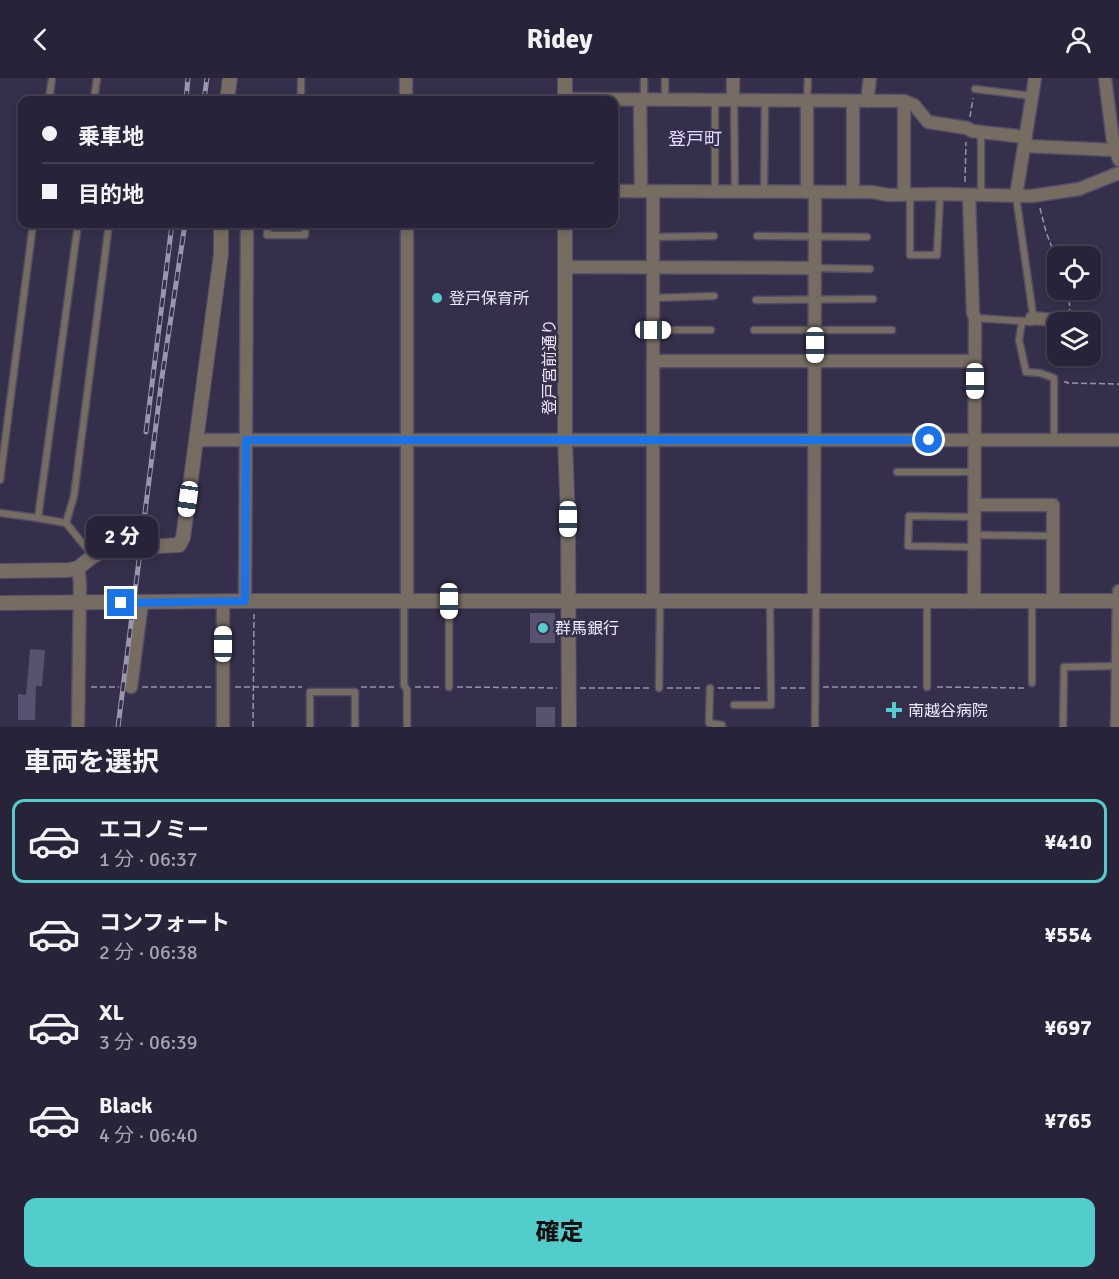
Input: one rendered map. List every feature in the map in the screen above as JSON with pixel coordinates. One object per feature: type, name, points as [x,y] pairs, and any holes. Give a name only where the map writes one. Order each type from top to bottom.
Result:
[{"type":"street","points":[[228,96],[230,78]]},
{"type":"street","points":[[406,78],[406,96]]},
{"type":"street","points":[[565,78],[565,96]]},
{"type":"street","points":[[733,78],[734,100]]},
{"type":"street","points":[[867,101],[870,78]]},
{"type":"street","points":[[1016,196],[1035,78]]},
{"type":"street","points":[[618,100],[904,101],[914,105],[928,122],[967,128],[1025,142],[1117,155],[1114,114],[1105,78]]},
{"type":"street","points":[[642,100],[647,191],[653,237],[656,601]]},
{"type":"street","points":[[807,101],[815,237],[815,601]]},
{"type":"street","points":[[853,101],[853,192]]},
{"type":"street","points":[[904,101],[907,194]]},
{"type":"street","points":[[618,191],[872,192],[888,195],[1016,196],[1079,189],[1119,173]]},
{"type":"street","points":[[974,602],[975,195]]},
{"type":"street","points":[[0,571],[69,570],[78,568],[93,556],[107,549],[179,545],[183,538],[221,254],[221,228]]},
{"type":"street","points":[[247,228],[246,440],[249,605]]},
{"type":"street","points":[[405,601],[407,228]]},
{"type":"street","name":"登戸宮前通り","points":[[565,228],[569,727]]},
{"type":"street","points":[[565,267],[815,268]]},
{"type":"street","points":[[1027,320],[1047,320]]},
{"type":"street","points":[[653,361],[975,361]]},
{"type":"street","points":[[196,440],[1119,440]]},
{"type":"street","points":[[975,511],[1053,505],[1053,601]]},
{"type":"street","points":[[78,568],[80,583],[78,727]]},
{"type":"street","points":[[1116,727],[1119,591]]},
{"type":"street","points":[[223,601],[223,727]]},
{"type":"street","points":[[0,603],[223,601],[249,605],[405,601],[1119,601]]},
{"type":"street","points":[[131,687],[142,602]]},
{"type":"lane","points":[[50,96],[52,78]]},
{"type":"lane","points":[[95,96],[98,78]]},
{"type":"lane","points":[[301,78],[301,96]]},
{"type":"lane","points":[[642,100],[644,78]]},
{"type":"lane","points":[[665,78],[665,100]]},
{"type":"lane","points":[[807,101],[808,78]]},
{"type":"lane","points":[[975,89],[1032,96]]},
{"type":"lane","points":[[715,100],[715,191]]},
{"type":"lane","points":[[734,100],[735,192]]},
{"type":"lane","points":[[764,192],[765,100]]},
{"type":"lane","points":[[975,195],[981,132]]},
{"type":"lane","points":[[907,194],[910,255],[937,255],[940,194]]},
{"type":"lane","points":[[1016,196],[1027,320],[1020,340],[1026,372],[1040,373],[1054,378],[1054,440]]},
{"type":"lane","points":[[0,480],[32,228]]},
{"type":"lane","points":[[38,518],[77,228]]},
{"type":"lane","points":[[66,523],[74,496],[108,228]]},
{"type":"lane","points":[[268,228],[267,235],[305,235],[305,228]]},
{"type":"lane","points":[[653,237],[714,236]]},
{"type":"lane","points":[[757,236],[867,237]]},
{"type":"lane","points":[[815,268],[870,269]]},
{"type":"lane","points":[[653,298],[714,296]]},
{"type":"lane","points":[[756,300],[873,299]]},
{"type":"lane","points":[[975,318],[1027,320]]},
{"type":"lane","points":[[653,330],[711,330]]},
{"type":"lane","points":[[754,330],[892,330]]},
{"type":"lane","points":[[897,472],[975,472]]},
{"type":"lane","points":[[975,511],[909,516],[908,546],[1053,536]]},
{"type":"lane","points":[[0,513],[66,523],[93,556]]},
{"type":"lane","points":[[405,601],[404,685],[407,690],[407,727]]},
{"type":"lane","points":[[449,601],[449,687]]},
{"type":"lane","points":[[656,601],[659,688]]},
{"type":"lane","points":[[815,601],[815,727]]},
{"type":"lane","points":[[734,705],[771,705],[770,602]]},
{"type":"lane","points":[[927,602],[927,687]]},
{"type":"lane","points":[[1030,686],[1032,602]]},
{"type":"lane","points":[[1063,727],[1064,667],[1117,666]]},
{"type":"lane","points":[[710,688],[709,723],[722,725],[722,727]]},
{"type":"lane","points":[[310,727],[310,692],[355,692],[355,727]]},
{"type":"path","points":[[1038,195],[1042,220],[1052,246]]},
{"type":"path","points":[[1067,383],[1119,384]]},
{"type":"path","points":[[249,605],[253,727]]},
{"type":"path","points":[[569,688],[1030,686]]},
{"type":"building","name":"群馬銀行","points":[[530,613],[555,613],[555,643],[530,643]]},
{"type":"building","points":[[30,649],[45,650],[42,686],[36,686],[35,720],[18,720],[18,694],[26,695]]},
{"type":"building","points":[[536,707],[555,707],[555,727],[536,727]]},
{"type":"railway","points":[[186,96],[188,78]]},
{"type":"railway","points":[[205,96],[207,78]]},
{"type":"railway","points":[[146,432],[172,228]]},
{"type":"railway","points":[[118,727],[162,377],[184,228]]},
{"type":"place","name":"登戸保育所","points":[[437,298]]},
{"type":"place","name":"群馬銀行","points":[[543,628]]},
{"type":"place","name":"南越谷病院","points":[[894,710]]},
{"type":"district","name":"登戸町","points":[[695,139]]},
{"type":"route","points":[[121,603],[245,601],[246,440],[929,440]]}]
